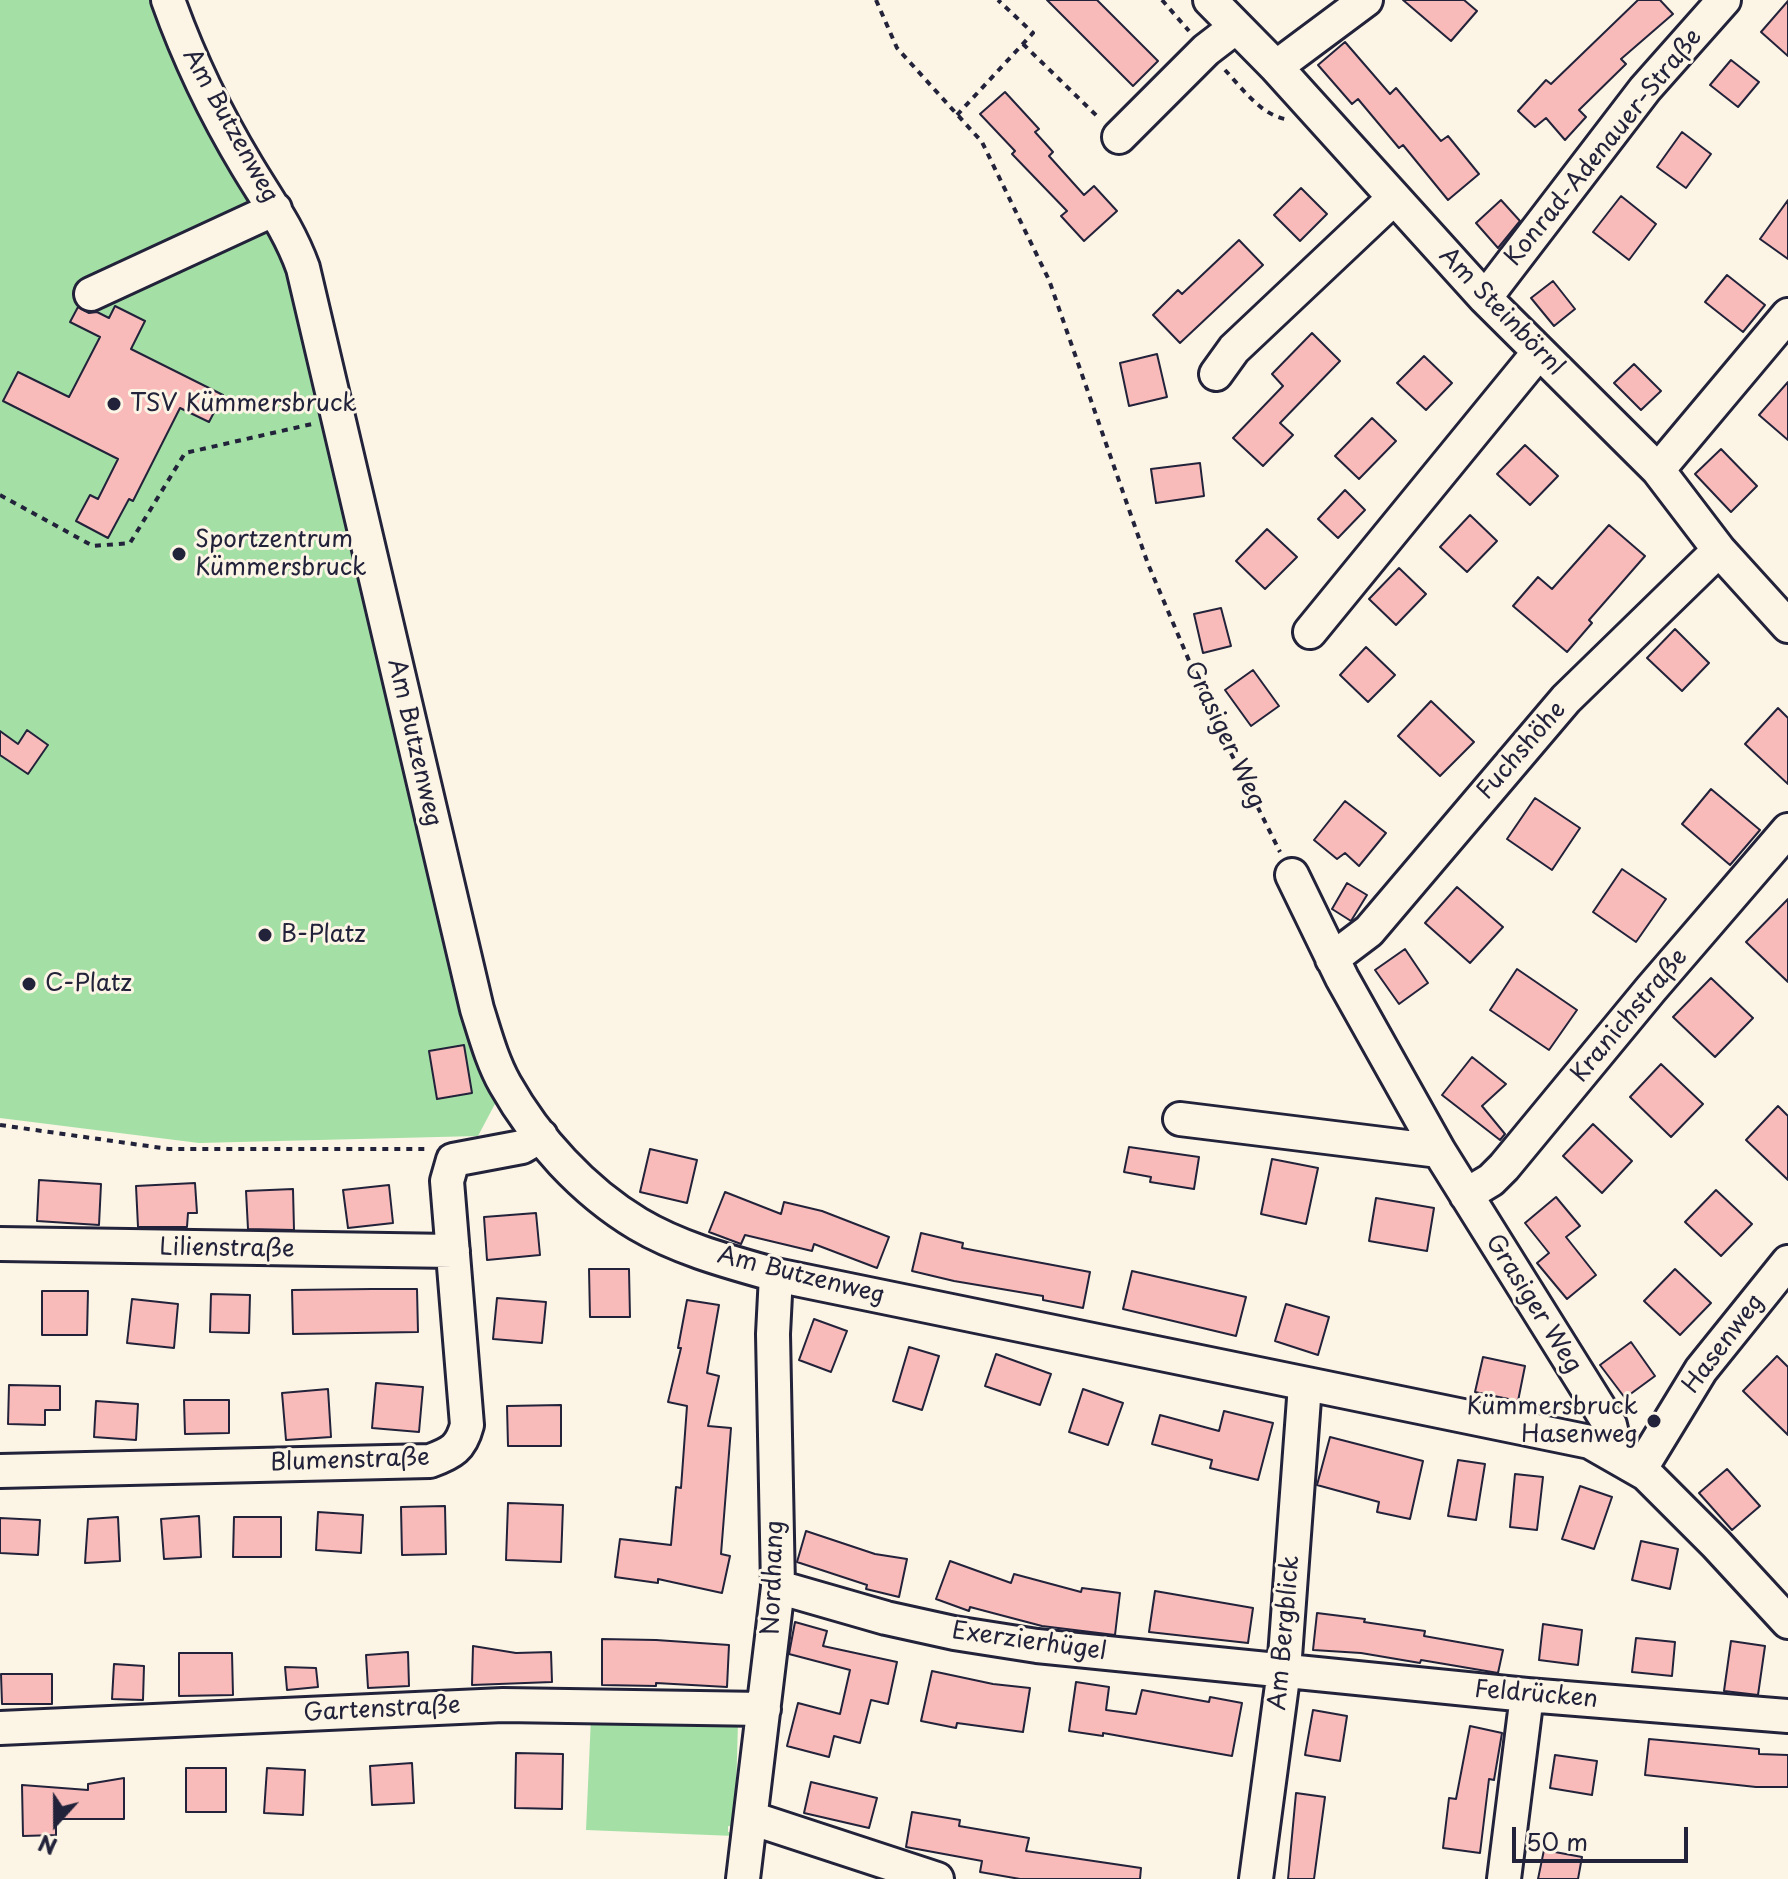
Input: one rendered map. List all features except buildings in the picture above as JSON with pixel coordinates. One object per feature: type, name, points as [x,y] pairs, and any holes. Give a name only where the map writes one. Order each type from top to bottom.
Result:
[{"type":"street","name":"Am Butzenweg","points":[[168,0],[183,42],[211,101],[249,170],[292,238],[303,268],[477,1009],[504,1082],[541,1136],[575,1176],[639,1225],[678,1243],[776,1275],[1590,1442],[1640,1470],[1716,1544],[1788,1622]]},
{"type":"street","name":"Am Steinbörnl","points":[[1210,0],[1276,67],[1485,298],[1658,470],[1719,550],[1788,626]]},
{"type":"street","points":[[1276,67],[1366,0]]},
{"type":"street","name":"Konrad-Adenauer-Straße","points":[[1485,298],[1645,89],[1724,0]]},
{"type":"street","points":[[1119,137],[1206,50],[1236,27]]},
{"type":"street","points":[[1216,374],[1234,349],[1394,198]]},
{"type":"street","points":[[91,294],[275,209]]},
{"type":"street","points":[[1658,470],[1788,315]]},
{"type":"street","points":[[1310,632],[1539,352]]},
{"type":"street","name":"Fuchshöhe","points":[[1332,959],[1369,931],[1566,699],[1719,550]]},
{"type":"street","name":"Kranichstraße","points":[[1466,1195],[1491,1180],[1504,1167],[1788,830]]},
{"type":"street","name":"Grasiger Weg","points":[[1292,875],[1332,959],[1439,1151],[1610,1425],[1613,1438],[1611,1453]]},
{"type":"street","points":[[1180,1119],[1439,1151]]},
{"type":"street","points":[[453,1160],[522,1147],[541,1136]]},
{"type":"street","name":"Blumenstraße","points":[[0,1471],[430,1461],[452,1454],[462,1443],[467,1425],[447,1181],[453,1160]]},
{"type":"street","name":"Lilienstraße","points":[[0,1244],[453,1251]]},
{"type":"street","name":"Hasenweg","points":[[1640,1470],[1701,1370],[1788,1262]]},
{"type":"street","name":"Nordhang","points":[[743,1879],[778,1587],[773,1334],[776,1275]]},
{"type":"street","name":"Am Bergblick","points":[[1256,1879],[1284,1670],[1305,1385]]},
{"type":"street","name":"Exerzierhügel","points":[[778,1587],[886,1618],[954,1633],[1037,1646],[1284,1670]]},
{"type":"street","name":"Feldrücken","points":[[1284,1670],[1527,1695],[1788,1716]]},
{"type":"street","points":[[1504,1879],[1527,1695]]},
{"type":"street","name":"Gartenstraße","points":[[0,1728],[503,1705],[764,1709]]},
{"type":"street","points":[[751,1818],[937,1879]]},
{"type":"path","name":"Grasiger Weg","points":[[876,0],[897,48],[982,142],[1049,280],[1148,564],[1213,717],[1292,875]]},
{"type":"path","points":[[957,115],[1033,33],[998,0]]},
{"type":"path","points":[[1162,0],[1206,50],[1274,117],[1300,122],[1323,119]]},
{"type":"path","points":[[1023,44],[1119,137]]},
{"type":"path","points":[[0,495],[93,546],[130,543],[185,453],[337,418]]},
{"type":"path","points":[[0,1125],[169,1149],[421,1147],[438,1150],[453,1160]]},
{"type":"green space","name":"Sportzentrum Kümmersbruck","points":[[0,0],[150,0],[171,45],[274,223],[325,400],[467,1024],[496,1102],[478,1136],[199,1143],[0,1118]]},
{"type":"green space","points":[[591,1717],[738,1723],[735,1827],[728,1826],[728,1832],[735,1833],[734,1836],[586,1830]]},
{"type":"place","name":"TSV Kümmersbruck","points":[[114,404]]},
{"type":"place","name":"Sportzentrum Kümmersbruck","points":[[179,554]]},
{"type":"place","name":"B-Platz","points":[[265,935]]},
{"type":"place","name":"C-Platz","points":[[29,984]]},
{"type":"place","name":"Kümmersbruck Hasenweg","points":[[1654,1421]]}]
